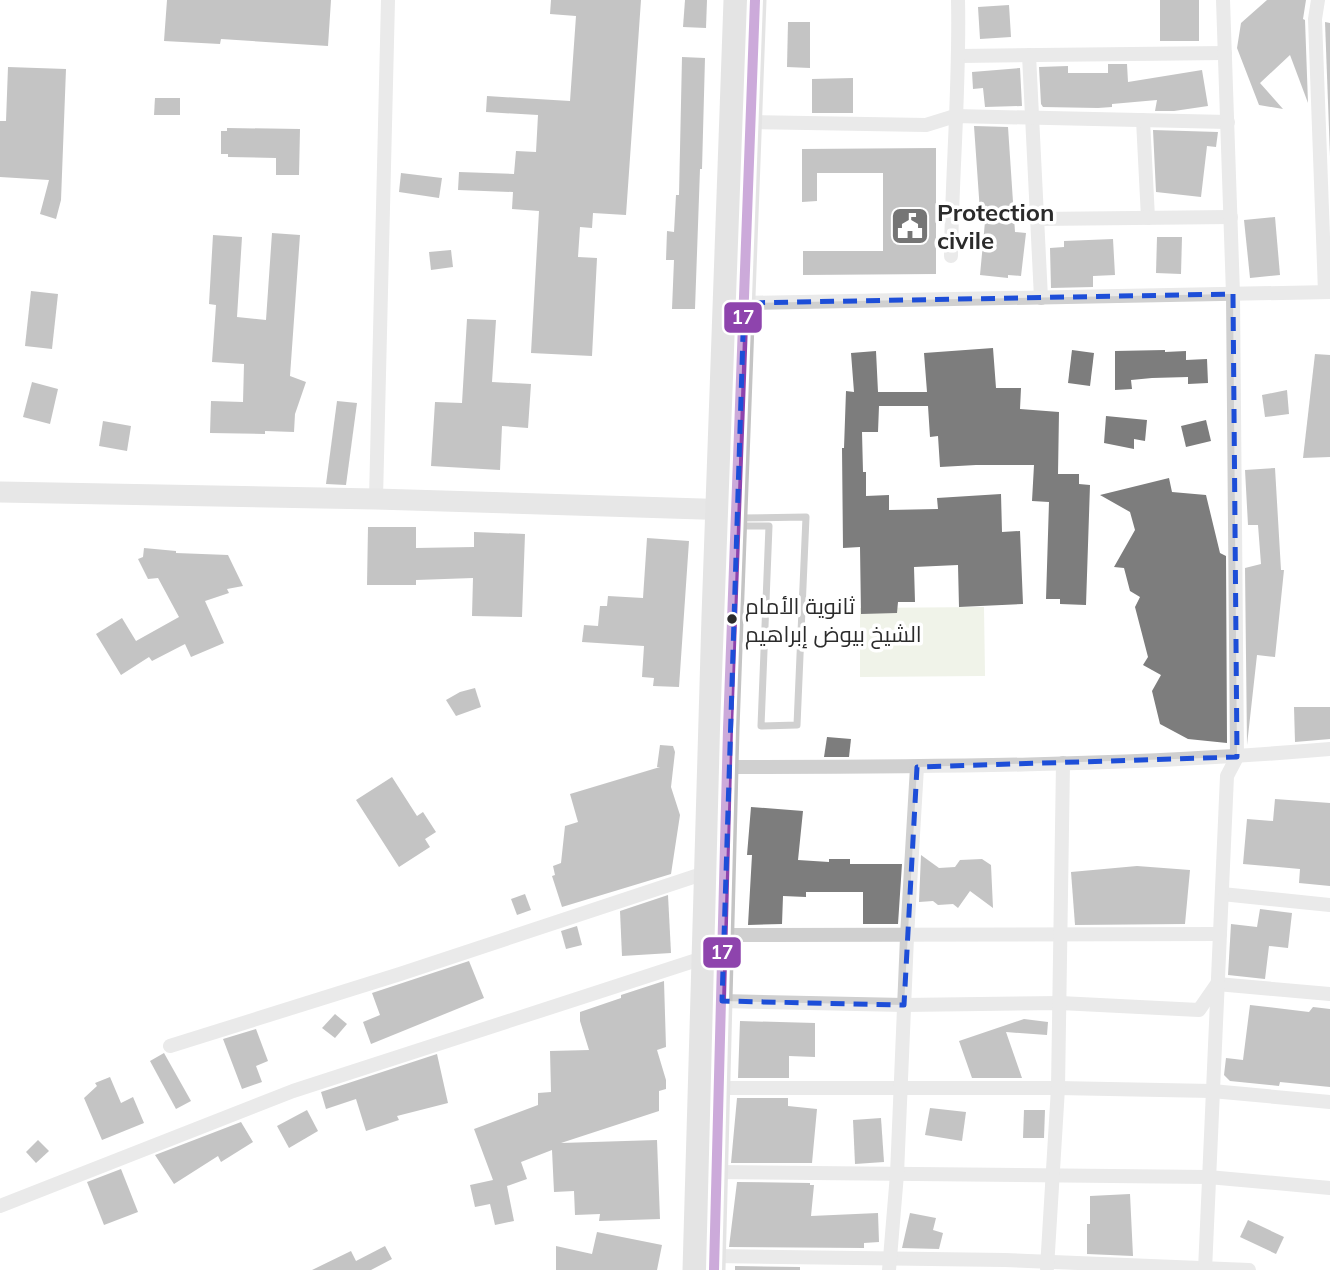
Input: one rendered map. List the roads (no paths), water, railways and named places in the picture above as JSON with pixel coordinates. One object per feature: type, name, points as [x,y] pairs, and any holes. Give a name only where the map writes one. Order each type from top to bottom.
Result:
[{"type":"main road","points":[[714,1263],[732,516],[735,0]]},
{"type":"main road","points":[[694,1270],[705,873],[732,516],[744,303],[755,0]]},
{"type":"street","points":[[376,499],[388,0]]},
{"type":"street","points":[[951,256],[955,116],[960,56],[958,0]]},
{"type":"street","points":[[1205,1269],[1227,776],[1237,757],[1233,294],[1223,0]]},
{"type":"street","points":[[744,303],[1327,292],[1315,19],[1318,0]]},
{"type":"street","points":[[960,56],[1225,53]]},
{"type":"street","points":[[1029,55],[1041,298]]},
{"type":"street","points":[[750,122],[926,125],[955,116],[1228,122]]},
{"type":"street","points":[[1143,120],[1148,218]]},
{"type":"street","points":[[1037,219],[1231,217]]},
{"type":"street","points":[[0,492],[376,499],[732,516]]},
{"type":"street","points":[[727,767],[917,767],[1063,763],[1237,757],[1330,749]]},
{"type":"street","points":[[1048,1266],[1058,1088],[1063,763]]},
{"type":"street","points":[[889,1264],[897,1174],[917,767]]},
{"type":"street","points":[[170,1046],[400,974],[705,873]]},
{"type":"street","points":[[1222,894],[1330,905]]},
{"type":"street","points":[[723,935],[907,937],[1220,934]]},
{"type":"street","points":[[0,1206],[293,1091],[703,958]]},
{"type":"street","points":[[722,1002],[904,1005],[1060,1003],[1199,1010],[1217,985]]},
{"type":"street","points":[[1217,985],[1330,994]]},
{"type":"street","points":[[719,1088],[1212,1091],[1330,1102]]},
{"type":"street","points":[[718,1172],[1208,1177],[1330,1188]]},
{"type":"street","points":[[714,1263],[1249,1270]]},
{"type":"lane","points":[[732,516],[806,517],[797,725],[761,726],[769,526],[732,516]]},
{"type":"place","name":"Protection civile","points":[[910,226]]},
{"type":"place","name":"ثانوية الأمام الشيخ بيوض إبراهيم","points":[[732,619]]}]
